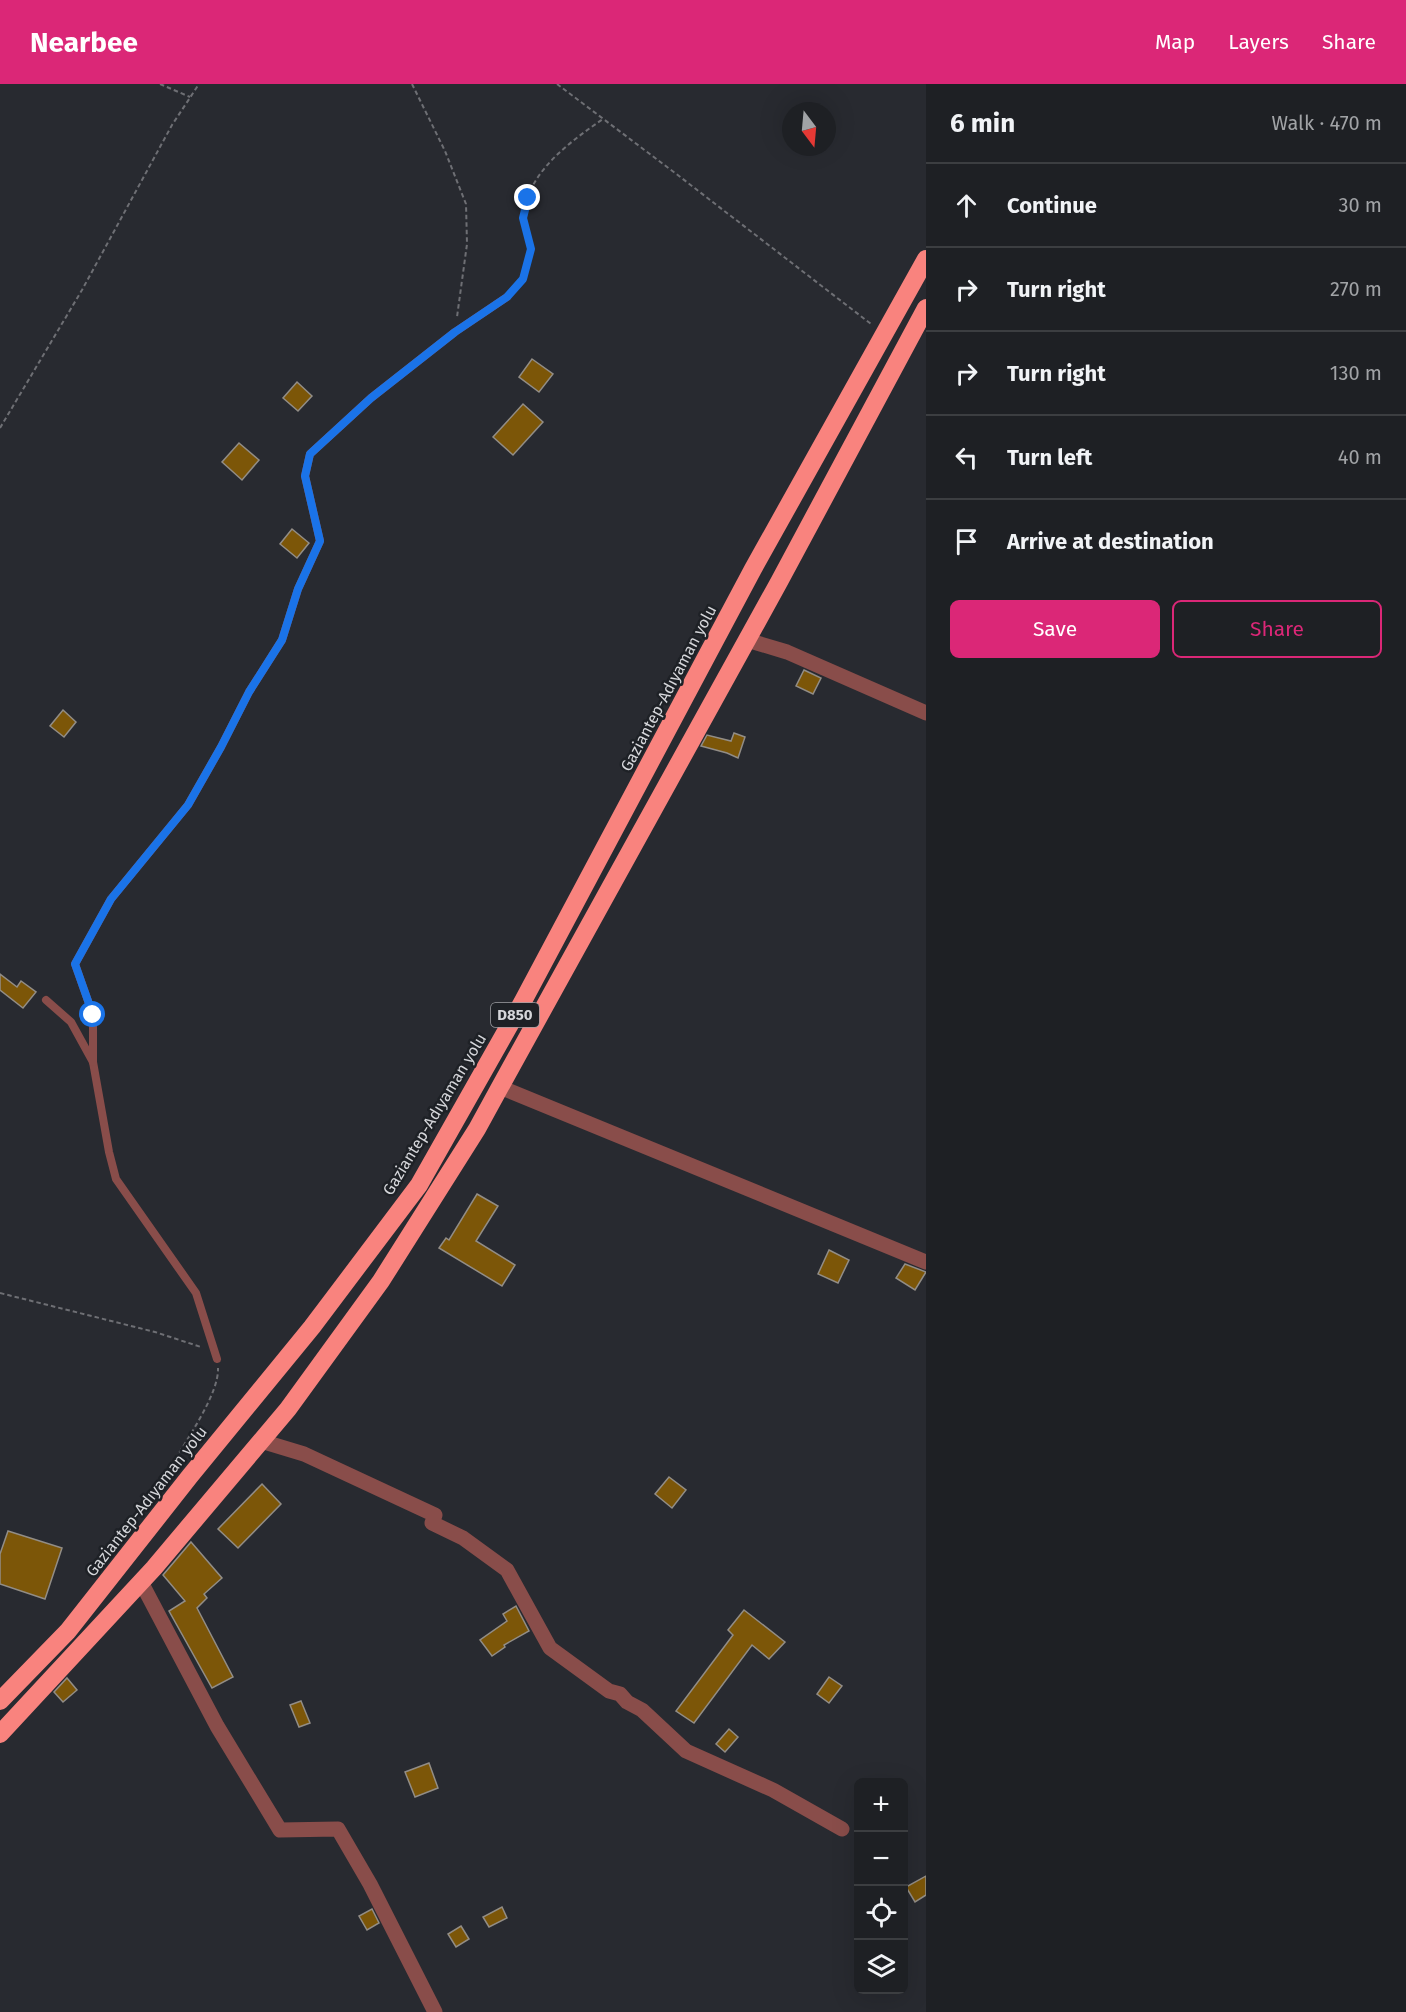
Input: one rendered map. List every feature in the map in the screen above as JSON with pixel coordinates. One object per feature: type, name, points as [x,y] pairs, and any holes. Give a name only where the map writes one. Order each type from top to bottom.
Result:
[{"type":"highway","name":"Gaziantep-Adıyaman yolu","points":[[0,1701],[68,1631],[184,1482],[312,1327],[419,1185],[522,1003],[753,569],[926,259]]},
{"type":"highway","name":"D850","points":[[0,1734],[141,1582],[288,1409],[381,1281],[477,1128],[500,1087],[747,640],[926,308]]},
{"type":"street","points":[[747,640],[788,652],[926,713]]},
{"type":"street","points":[[500,1087],[926,1262]]},
{"type":"street","points":[[261,1441],[304,1454],[435,1515],[432,1523],[463,1538],[507,1570],[550,1648],[609,1691],[620,1694],[627,1702],[642,1710],[686,1750],[774,1790],[842,1829]]},
{"type":"street","points":[[141,1582],[217,1726],[280,1830],[338,1829],[370,1884],[435,2012]]},
{"type":"lane","points":[[217,1359],[196,1293],[116,1179],[93,1062],[93,1015],[75,964],[111,899],[188,805],[249,692],[282,640],[298,589],[320,541],[305,476],[310,454],[371,398],[455,332],[507,297]]},
{"type":"lane","points":[[46,1000],[71,1022],[93,1062]]},
{"type":"path","points":[[160,84],[190,97]]},
{"type":"path","points":[[0,428],[82,290],[172,125],[199,84]]},
{"type":"path","points":[[412,84],[445,151],[466,204],[467,244],[455,332]]},
{"type":"path","points":[[557,84],[885,335]]},
{"type":"path","points":[[507,297],[523,279],[531,249],[523,218],[528,198],[541,172],[583,133],[603,119]]},
{"type":"path","points":[[0,1293],[155,1332],[205,1348],[217,1359],[218,1377],[176,1458],[184,1482]]},
{"type":"building","points":[[532,359],[553,374],[539,392],[519,377]]},
{"type":"building","points":[[297,382],[312,396],[298,411],[283,398]]},
{"type":"building","points":[[523,404],[543,422],[513,455],[493,437]]},
{"type":"building","points":[[239,443],[259,460],[242,480],[222,462]]},
{"type":"building","points":[[292,529],[309,543],[297,558],[280,544]]},
{"type":"building","points":[[804,670],[821,678],[813,694],[796,686]]},
{"type":"building","points":[[63,710],[76,722],[64,737],[50,726]]},
{"type":"building","points":[[734,733],[745,737],[738,758],[701,746],[707,735],[731,741]]},
{"type":"building","points":[[0,974],[17,987],[21,981],[36,992],[23,1008],[0,990]]},
{"type":"building","points":[[477,1194],[498,1206],[476,1241],[515,1265],[502,1286],[439,1248],[446,1238],[449,1240]]},
{"type":"building","points":[[829,1250],[849,1260],[838,1283],[818,1274]]},
{"type":"building","points":[[905,1264],[926,1272],[915,1290],[896,1278]]},
{"type":"building","points":[[669,1477],[686,1490],[672,1508],[655,1494]]},
{"type":"building","points":[[262,1484],[281,1504],[238,1548],[218,1529]]},
{"type":"building","points":[[8,1531],[62,1548],[45,1599],[0,1584],[0,1554]]},
{"type":"building","points":[[191,1542],[222,1578],[204,1594],[207,1598],[197,1608],[233,1677],[212,1688],[169,1611],[185,1601],[163,1575]]},
{"type":"building","points":[[516,1606],[529,1631],[504,1645],[505,1647],[492,1656],[480,1640],[507,1621],[503,1614]]},
{"type":"building","points":[[744,1610],[785,1642],[769,1659],[752,1645],[694,1723],[676,1711],[733,1635],[728,1630]]},
{"type":"building","points":[[829,1677],[842,1686],[829,1703],[817,1694]]},
{"type":"building","points":[[67,1678],[77,1690],[63,1702],[54,1692]]},
{"type":"building","points":[[301,1701],[310,1723],[299,1727],[290,1705]]},
{"type":"building","points":[[729,1729],[738,1737],[725,1752],[716,1744]]},
{"type":"building","points":[[429,1763],[438,1788],[415,1797],[405,1772]]},
{"type":"building","points":[[926,1876],[926,1895],[915,1902],[908,1886]]},
{"type":"building","points":[[502,1907],[507,1918],[489,1927],[483,1917]]},
{"type":"building","points":[[372,1909],[379,1923],[367,1930],[359,1916]]},
{"type":"building","points":[[461,1926],[469,1939],[456,1947],[448,1934]]},
{"type":"route","points":[[93,1015],[75,964],[111,899],[188,805],[249,692],[282,640],[298,589],[320,541],[305,476],[310,454],[371,398],[455,332],[507,297],[523,279],[531,249],[523,218],[528,198]]}]
